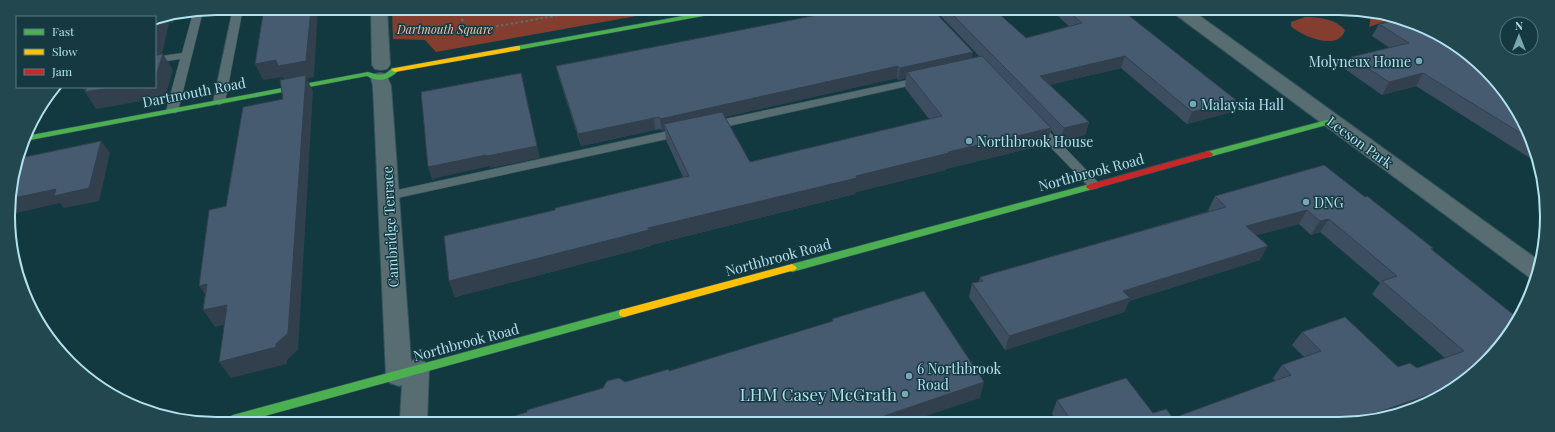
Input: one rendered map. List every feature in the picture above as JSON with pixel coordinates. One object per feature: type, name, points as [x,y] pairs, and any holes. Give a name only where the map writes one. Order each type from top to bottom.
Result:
[{"type":"street","name":"Cambridge Terrace","points":[[379,15],[388,196],[407,373],[414,417]]},
{"type":"street","name":"Dartmouth Road","points":[[31,138],[381,72],[697,15]]},
{"type":"street","name":"Leeson Park","points":[[1187,15],[1533,268]]},
{"type":"street","name":"Northbrook Road","points":[[244,417],[1331,121]]},
{"type":"lane","points":[[219,102],[237,15]]},
{"type":"lane","points":[[172,111],[197,16]]},
{"type":"lane","points":[[156,60],[187,55]]},
{"type":"lane","points":[[388,196],[934,77]]},
{"type":"lane","points":[[1029,118],[1094,185]]},
{"type":"path","points":[[461,15],[465,32],[560,15]]},
{"type":"green space","name":"Dartmouth Square","points":[[392,15],[642,15],[436,52],[425,40],[393,39]]},
{"type":"green space","points":[[1305,17],[1327,19],[1337,23],[1345,30],[1341,37],[1335,40],[1320,40],[1303,34],[1291,26],[1291,22]]},
{"type":"green space","points":[[1371,18],[1386,21],[1369,27]]},
{"type":"building","points":[[263,15],[310,15],[306,61],[278,66],[276,60],[255,64]]},
{"type":"building","points":[[817,15],[938,15],[973,52],[900,68],[898,66],[660,119],[659,117],[578,134],[556,66]]},
{"type":"building","points":[[953,15],[1000,15],[1026,38],[1082,23],[1073,15],[1128,15],[1236,100],[1192,112],[1125,56],[1040,76],[1089,122],[1064,128]]},
{"type":"building","points":[[1390,22],[1416,30],[1440,42],[1472,65],[1490,83],[1506,104],[1523,134],[1423,73],[1389,82],[1351,57],[1409,43],[1379,24]]},
{"type":"building","points":[[163,54],[156,76],[156,55]]},
{"type":"building","points":[[982,56],[1051,128],[948,152],[949,153],[856,176],[857,178],[648,228],[649,230],[449,281],[444,236],[689,176],[664,124],[722,112],[750,162],[942,116],[907,72]]},
{"type":"building","points":[[521,73],[537,146],[428,167],[421,92]]},
{"type":"building","points":[[306,75],[288,333],[276,344],[276,347],[219,362],[227,305],[203,310],[207,284],[199,286],[209,210],[226,206],[243,107],[283,99],[280,80]]},
{"type":"building","points":[[87,88],[110,88],[85,92]]},
{"type":"building","points":[[101,141],[89,188],[54,196],[56,189],[16,198],[24,157]]},
{"type":"building","points":[[1324,165],[1365,197],[1367,196],[1433,248],[1431,249],[1514,315],[1506,328],[1490,349],[1472,367],[1451,383],[1429,396],[1374,414],[1352,417],[1176,417],[1291,375],[1282,365],[1321,351],[1302,332],[1345,317],[1398,367],[1410,363],[1417,368],[1464,351],[1382,281],[1397,276],[1329,219],[1320,221],[1307,210],[1246,226],[1268,246],[1123,291],[1130,298],[1009,336],[972,283],[983,281],[980,277],[1226,207],[1215,196]]},
{"type":"building","points":[[924,291],[984,382],[884,416],[885,417],[511,417],[527,412],[527,410],[603,388],[607,381],[619,378],[625,382],[669,369],[669,371],[833,321],[832,319]]},
{"type":"building","points":[[1126,378],[1153,413],[1166,409],[1172,417],[1069,417],[1057,400]]},
{"type":"traffic: fast","points":[[517,48],[698,15]]},
{"type":"traffic: fast","points":[[31,138],[368,74],[382,78],[386,77],[395,70]]},
{"type":"traffic: fast","points":[[1209,154],[1331,121]]},
{"type":"traffic: fast","points":[[792,268],[1090,187]]},
{"type":"traffic: fast","points":[[244,417],[624,313]]},
{"type":"traffic: slow","points":[[395,70],[517,48]]},
{"type":"traffic: slow","points":[[624,313],[792,268]]},
{"type":"traffic: jam","points":[[1090,187],[1209,154]]},
{"type":"place","name":"Molyneux Home","points":[[1419,61]]},
{"type":"place","name":"Malaysia Hall","points":[[1193,104]]},
{"type":"place","name":"Northbrook House","points":[[969,141]]},
{"type":"place","name":"DNG","points":[[1306,202]]},
{"type":"place","name":"6 Northbrook Road","points":[[909,376]]},
{"type":"place","name":"LHM Casey McGrath","points":[[905,394]]}]
